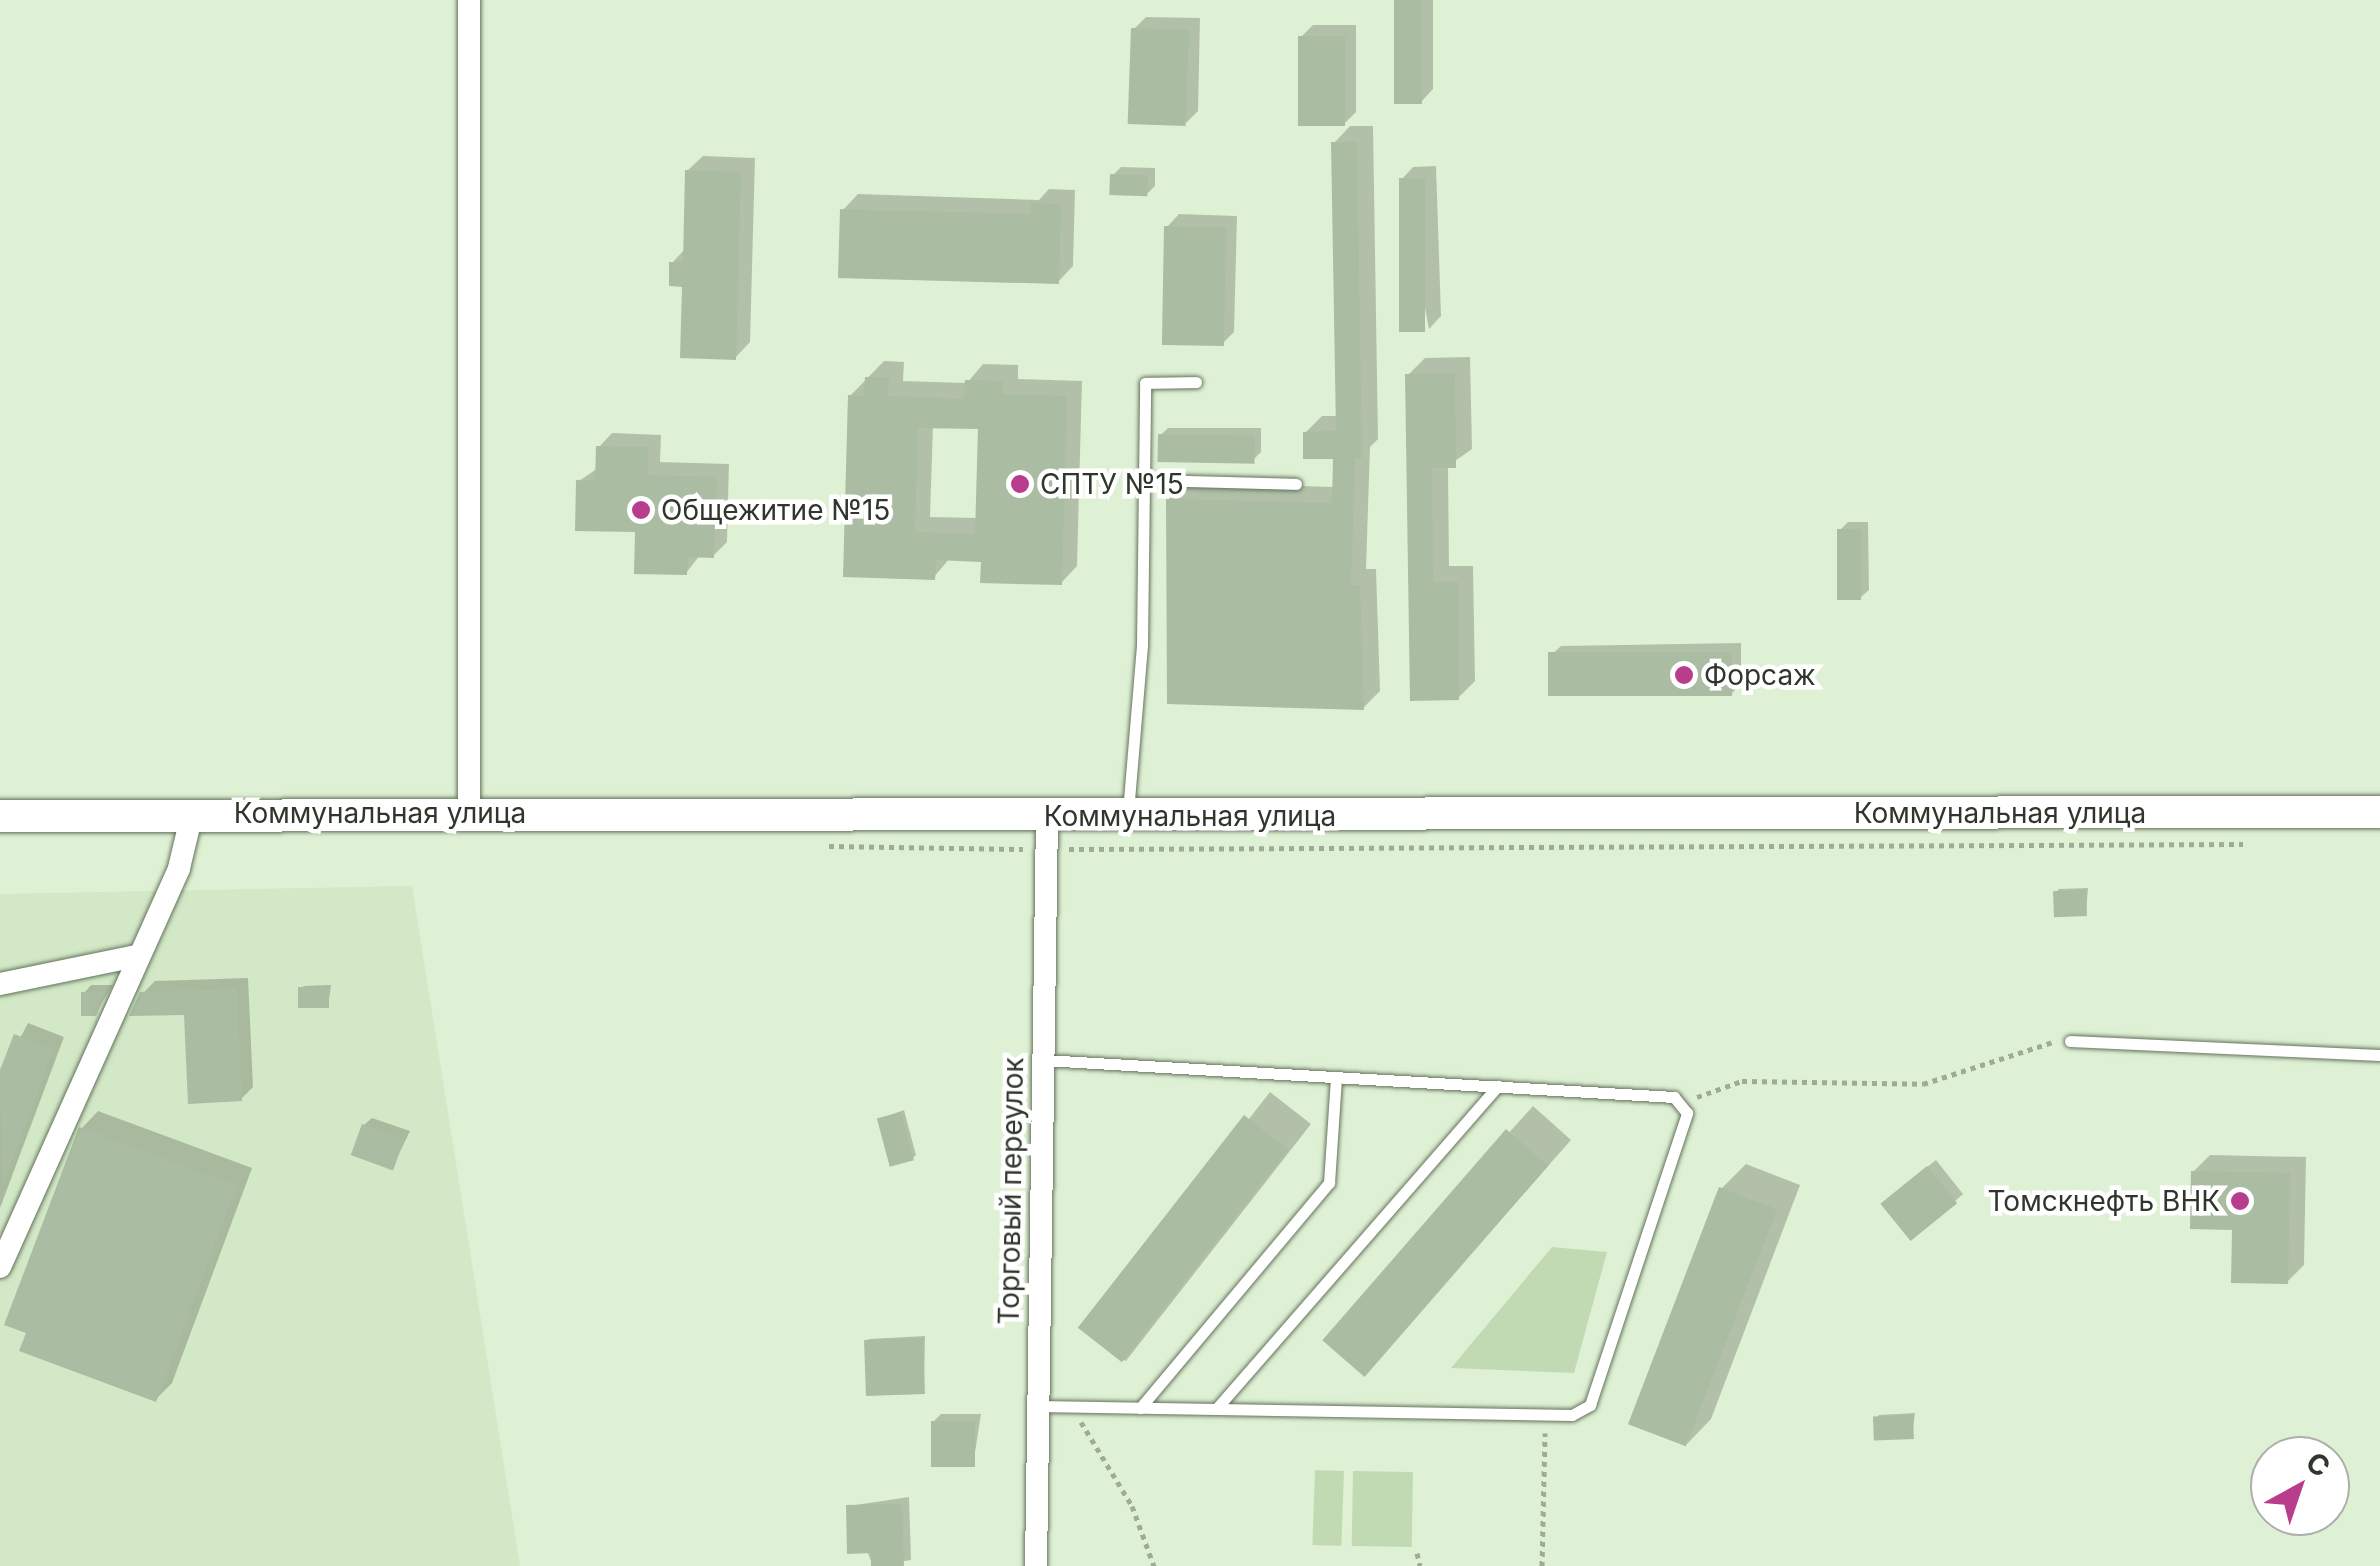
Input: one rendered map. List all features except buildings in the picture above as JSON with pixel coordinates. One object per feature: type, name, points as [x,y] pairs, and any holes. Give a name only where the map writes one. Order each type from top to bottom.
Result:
[{"type":"main road","name":"Коммунальная улица","points":[[0,816],[469,812],[1046,833],[1128,817],[2380,812]]},
{"type":"street","points":[[469,0],[469,812]]},
{"type":"street","points":[[0,1267],[136,956],[179,868],[192,814]]},
{"type":"street","name":"Торговый переулок","points":[[1036,1566],[1046,833]]},
{"type":"street","points":[[0,984],[136,956]]},
{"type":"lane","points":[[1128,817],[1146,480],[1145,383],[1196,382]]},
{"type":"lane","points":[[1146,480],[1296,484]]},
{"type":"lane","points":[[2070,1041],[2380,1055]]},
{"type":"lane","points":[[1038,1406],[1545,1414],[1590,1405],[1685,1102],[1498,1086],[1044,1060]]},
{"type":"lane","points":[[1140,1408],[1329,1183],[1336,1077]]},
{"type":"lane","points":[[1216,1409],[1498,1086]]},
{"type":"path","points":[[816,846],[1046,833],[2264,843]]},
{"type":"path","points":[[1685,1102],[1742,1081],[1923,1084],[2040,1041],[2070,1041]]},
{"type":"path","points":[[1072,1406],[1132,1506],[1154,1566]]},
{"type":"path","points":[[1542,1566],[1545,1414]]},
{"type":"path","points":[[1417,1553],[1420,1566]]},
{"type":"shaded area","points":[[412,886],[520,1566],[0,1566],[0,894]]},
{"type":"shaded area","points":[[1552,1247],[1607,1252],[1574,1373],[1451,1368]]},
{"type":"shaded area","points":[[1315,1470],[1344,1471],[1341,1546],[1312,1545]]},
{"type":"shaded area","points":[[1353,1471],[1413,1472],[1412,1547],[1352,1546]]},
{"type":"place","name":"СПТУ №15","points":[[1020,484]]},
{"type":"place","name":"Общежитие №15","points":[[641,510]]},
{"type":"place","name":"Форсаж","points":[[1684,675]]},
{"type":"place","name":"Томскнефть ВНК","points":[[2240,1201]]}]
